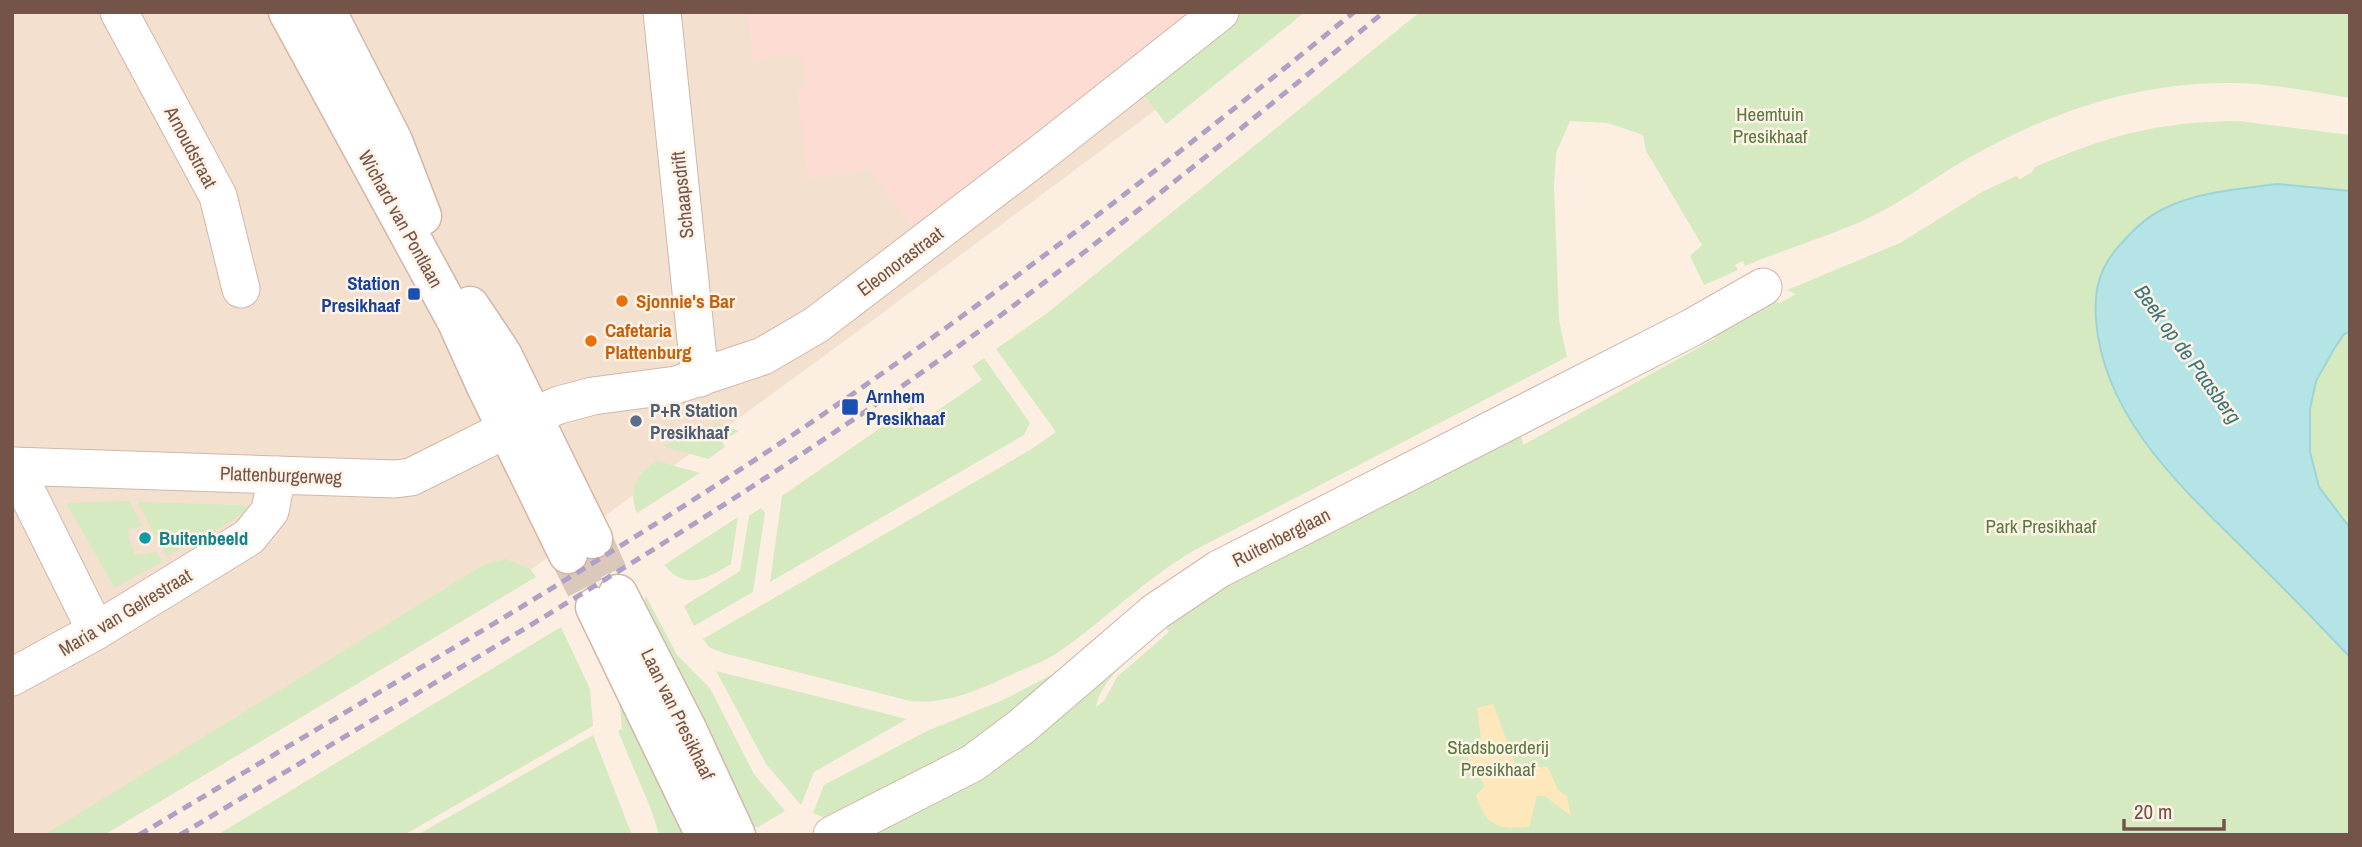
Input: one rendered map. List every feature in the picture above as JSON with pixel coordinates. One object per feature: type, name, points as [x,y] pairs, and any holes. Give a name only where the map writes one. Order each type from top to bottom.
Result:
[{"type":"street","name":"Arnoudstraat","points":[[119,12],[218,196],[240,289]]},
{"type":"street","name":"Wichard van Pontlaan","points":[[288,12],[457,322],[520,422]]},
{"type":"street","name":"Wichard van Pontlaan","points":[[327,12],[393,141],[419,211],[474,313],[502,354],[520,422]]},
{"type":"street","name":"Schaapsdrift","points":[[662,12],[700,378]]},
{"type":"street","name":"Eleonorastraat","points":[[520,422],[593,396],[676,385],[700,378],[763,356],[816,325],[1220,12]]},
{"type":"street","name":"Ruitenberglaan","points":[[832,835],[973,763],[998,746],[1154,612],[1219,569],[1691,328],[1763,287]]},
{"type":"street","name":"Plattenburgerweg","points":[[96,631],[13,466],[395,479],[411,477],[520,422]]},
{"type":"street","points":[[520,422],[581,547]]},
{"type":"street","name":"Maria van Gelrestraat","points":[[12,677],[96,631],[249,537],[270,510],[277,475]]},
{"type":"street","name":"Laan van Presikhaaf","points":[[705,835],[607,600],[687,729],[736,835]]},
{"type":"shaded area","points":[[12,12],[1278,12],[1227,57],[517,580],[70,835],[12,835]]},
{"type":"shaded area","points":[[747,12],[1188,12],[913,228],[869,169],[808,179],[797,90],[807,86],[801,53],[754,60]]},
{"type":"green space","points":[[1234,12],[1305,12],[1166,124],[1140,90]]},
{"type":"green space","name":"Heemtuin Presikhaaf","points":[[1420,12],[2350,12],[2350,98],[2277,86],[2233,83],[2163,88],[2094,103],[2061,114],[1996,143],[1860,222],[1745,266],[1743,261],[1735,265],[1738,270],[1704,285],[1690,256],[1702,245],[1646,151],[1643,135],[1608,123],[1570,121],[1556,153],[1554,185],[1559,320],[1567,357],[1193,551],[1158,574],[1055,654],[965,694],[924,702],[910,701],[723,653],[709,647],[703,639],[1030,450],[1056,432],[996,349],[1046,314]]},
{"type":"green space","name":"Park Presikhaaf","points":[[2238,121],[2350,135],[2350,835],[868,835],[1142,638],[1147,643],[1109,680],[1096,707],[1104,701],[1117,677],[1169,632],[1161,622],[1191,600],[1520,428],[1523,445],[1714,339],[1717,331],[1768,298],[1780,303],[1796,294],[1787,290],[1900,243],[1982,192],[2016,176],[2020,179],[2035,167],[2087,146],[2158,128]]},
{"type":"green space","points":[[984,358],[1030,423],[1024,435],[770,582],[782,496],[912,406],[922,421],[982,380],[972,366]]},
{"type":"green space","points":[[718,424],[739,431],[722,441],[725,447],[708,459],[663,446]]},
{"type":"green space","points":[[657,461],[700,473],[637,513],[633,497],[636,482],[650,465]]},
{"type":"green space","points":[[129,501],[143,526],[130,529],[127,533],[135,554],[156,551],[163,561],[115,588],[66,503]]},
{"type":"green space","points":[[137,502],[242,505],[247,507],[247,511],[191,546],[189,543],[167,557]]},
{"type":"green space","points":[[761,508],[765,513],[753,592],[694,626],[684,606],[740,571],[749,516]]},
{"type":"green space","points":[[738,517],[731,564],[696,580],[680,578],[664,565]]},
{"type":"green space","points":[[506,559],[530,569],[536,577],[104,835],[44,835],[485,564]]},
{"type":"green space","points":[[646,596],[677,655],[710,688],[754,774],[785,811],[758,827],[751,827],[639,614]]},
{"type":"green space","points":[[561,627],[590,689],[593,726],[404,835],[217,835]]},
{"type":"green space","points":[[1076,662],[993,734],[832,821],[813,813],[824,785],[927,731],[1003,700]]},
{"type":"green space","points":[[716,671],[907,719],[814,772],[801,805],[766,764]]},
{"type":"green space","points":[[618,686],[693,835],[659,835],[618,731],[622,729]]},
{"type":"green space","points":[[593,735],[632,835],[417,835]]},
{"type":"sand","points":[[1493,704],[1517,768],[1548,767],[1558,790],[1567,796],[1571,816],[1545,796],[1537,796],[1529,827],[1501,826],[1484,814],[1476,795],[1485,786],[1467,756],[1483,754],[1477,708]]},
{"type":"water","name":"Beek op de Paasberg","points":[[2277,184],[2350,191],[2350,332],[2344,334],[2316,381],[2310,409],[2310,452],[2319,487],[2350,528],[2350,657],[2204,510],[2154,454],[2115,391],[2102,357],[2096,320],[2097,290],[2102,271],[2125,239],[2149,217],[2184,200]]},
{"type":"tunnel","points":[[593,539],[618,594]]},
{"type":"tunnel","points":[[568,554],[595,607]]},
{"type":"railway","points":[[139,835],[559,584],[806,426],[947,327],[1084,225],[1354,12]]},
{"type":"railway","points":[[180,835],[567,603],[852,420],[945,356],[1057,273],[1222,144],[1384,12]]},
{"type":"place","name":"Station Presikhaaf","points":[[414,294]]},
{"type":"place","name":"Sjonnie's Bar","points":[[622,301]]},
{"type":"place","name":"Cafetaria Plattenburg","points":[[591,341]]},
{"type":"place","name":"Arnhem Presikhaaf","points":[[850,407]]},
{"type":"place","name":"P+R Station Presikhaaf","points":[[636,421]]},
{"type":"place","name":"Buitenbeeld","points":[[145,538]]},
{"type":"park label","name":"Stadsboerderij Presikhaaf","points":[[1498,758]]}]
